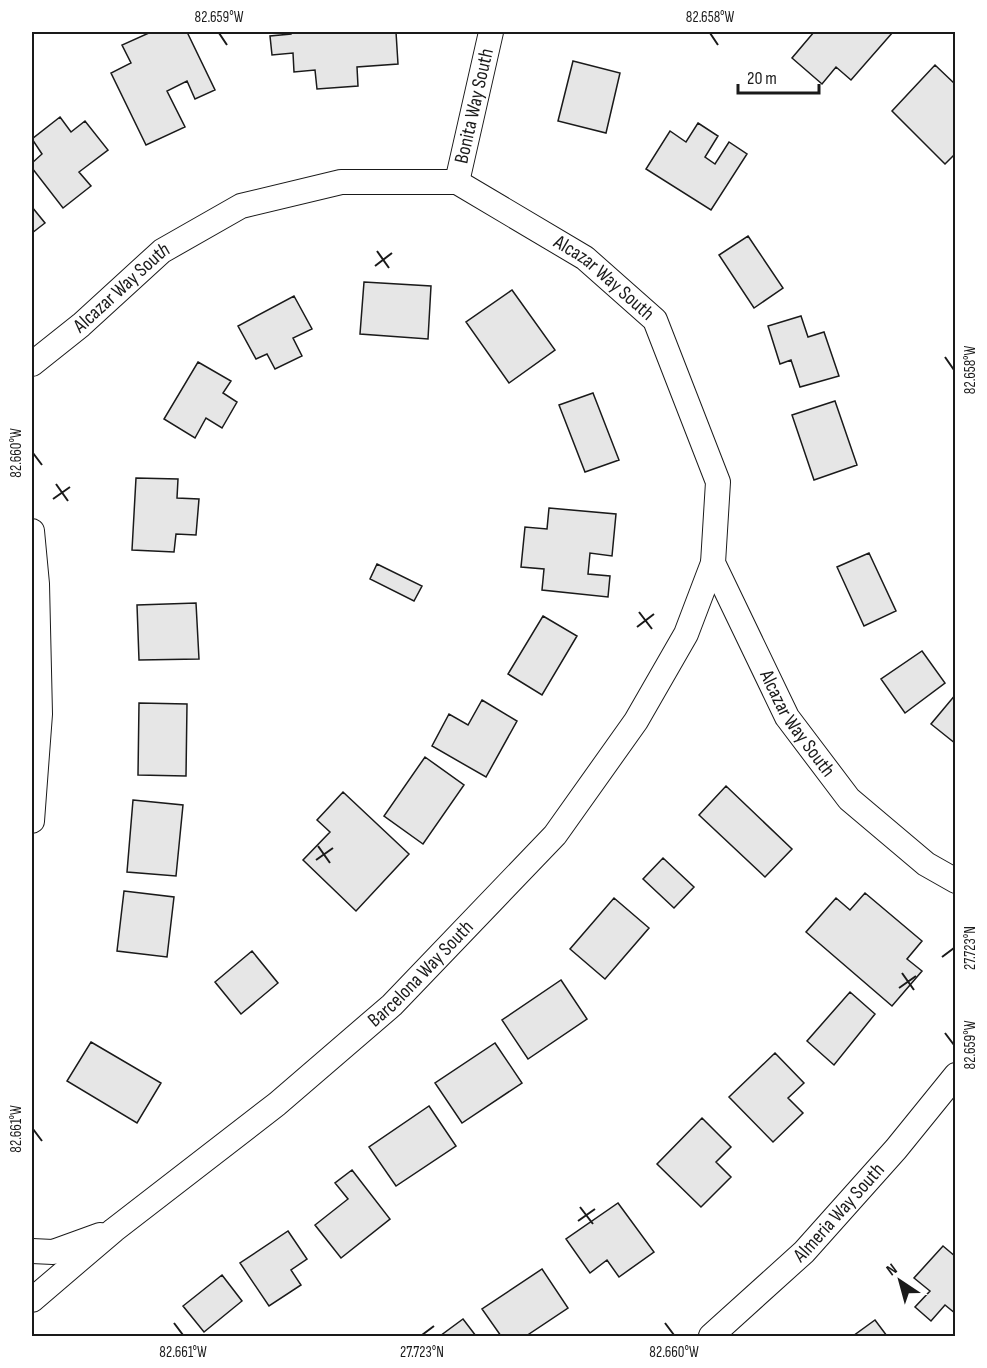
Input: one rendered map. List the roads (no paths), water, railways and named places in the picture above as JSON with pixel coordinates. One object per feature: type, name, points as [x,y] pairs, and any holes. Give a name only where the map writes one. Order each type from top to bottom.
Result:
[{"type":"street","name":"Bonita Way South","points":[[457,182],[491,32]]},
{"type":"street","name":"Alcazar Way South","points":[[32,364],[81,325],[162,251],[241,207],[341,182],[457,182],[585,258],[655,320],[718,482],[713,563],[787,717],[849,799],[926,864],[956,881]]},
{"type":"street","points":[[32,531],[37,584],[40,714],[32,821]]},
{"type":"street","name":"Barcelona Way South","points":[[32,1300],[114,1230],[277,1104],[392,1005],[555,835],[642,711],[686,634],[713,563]]},
{"type":"street","name":"Almeria Way South","points":[[711,1336],[804,1252],[896,1149],[956,1075]]},
{"type":"street","points":[[32,1251],[53,1252],[114,1230]]}]
